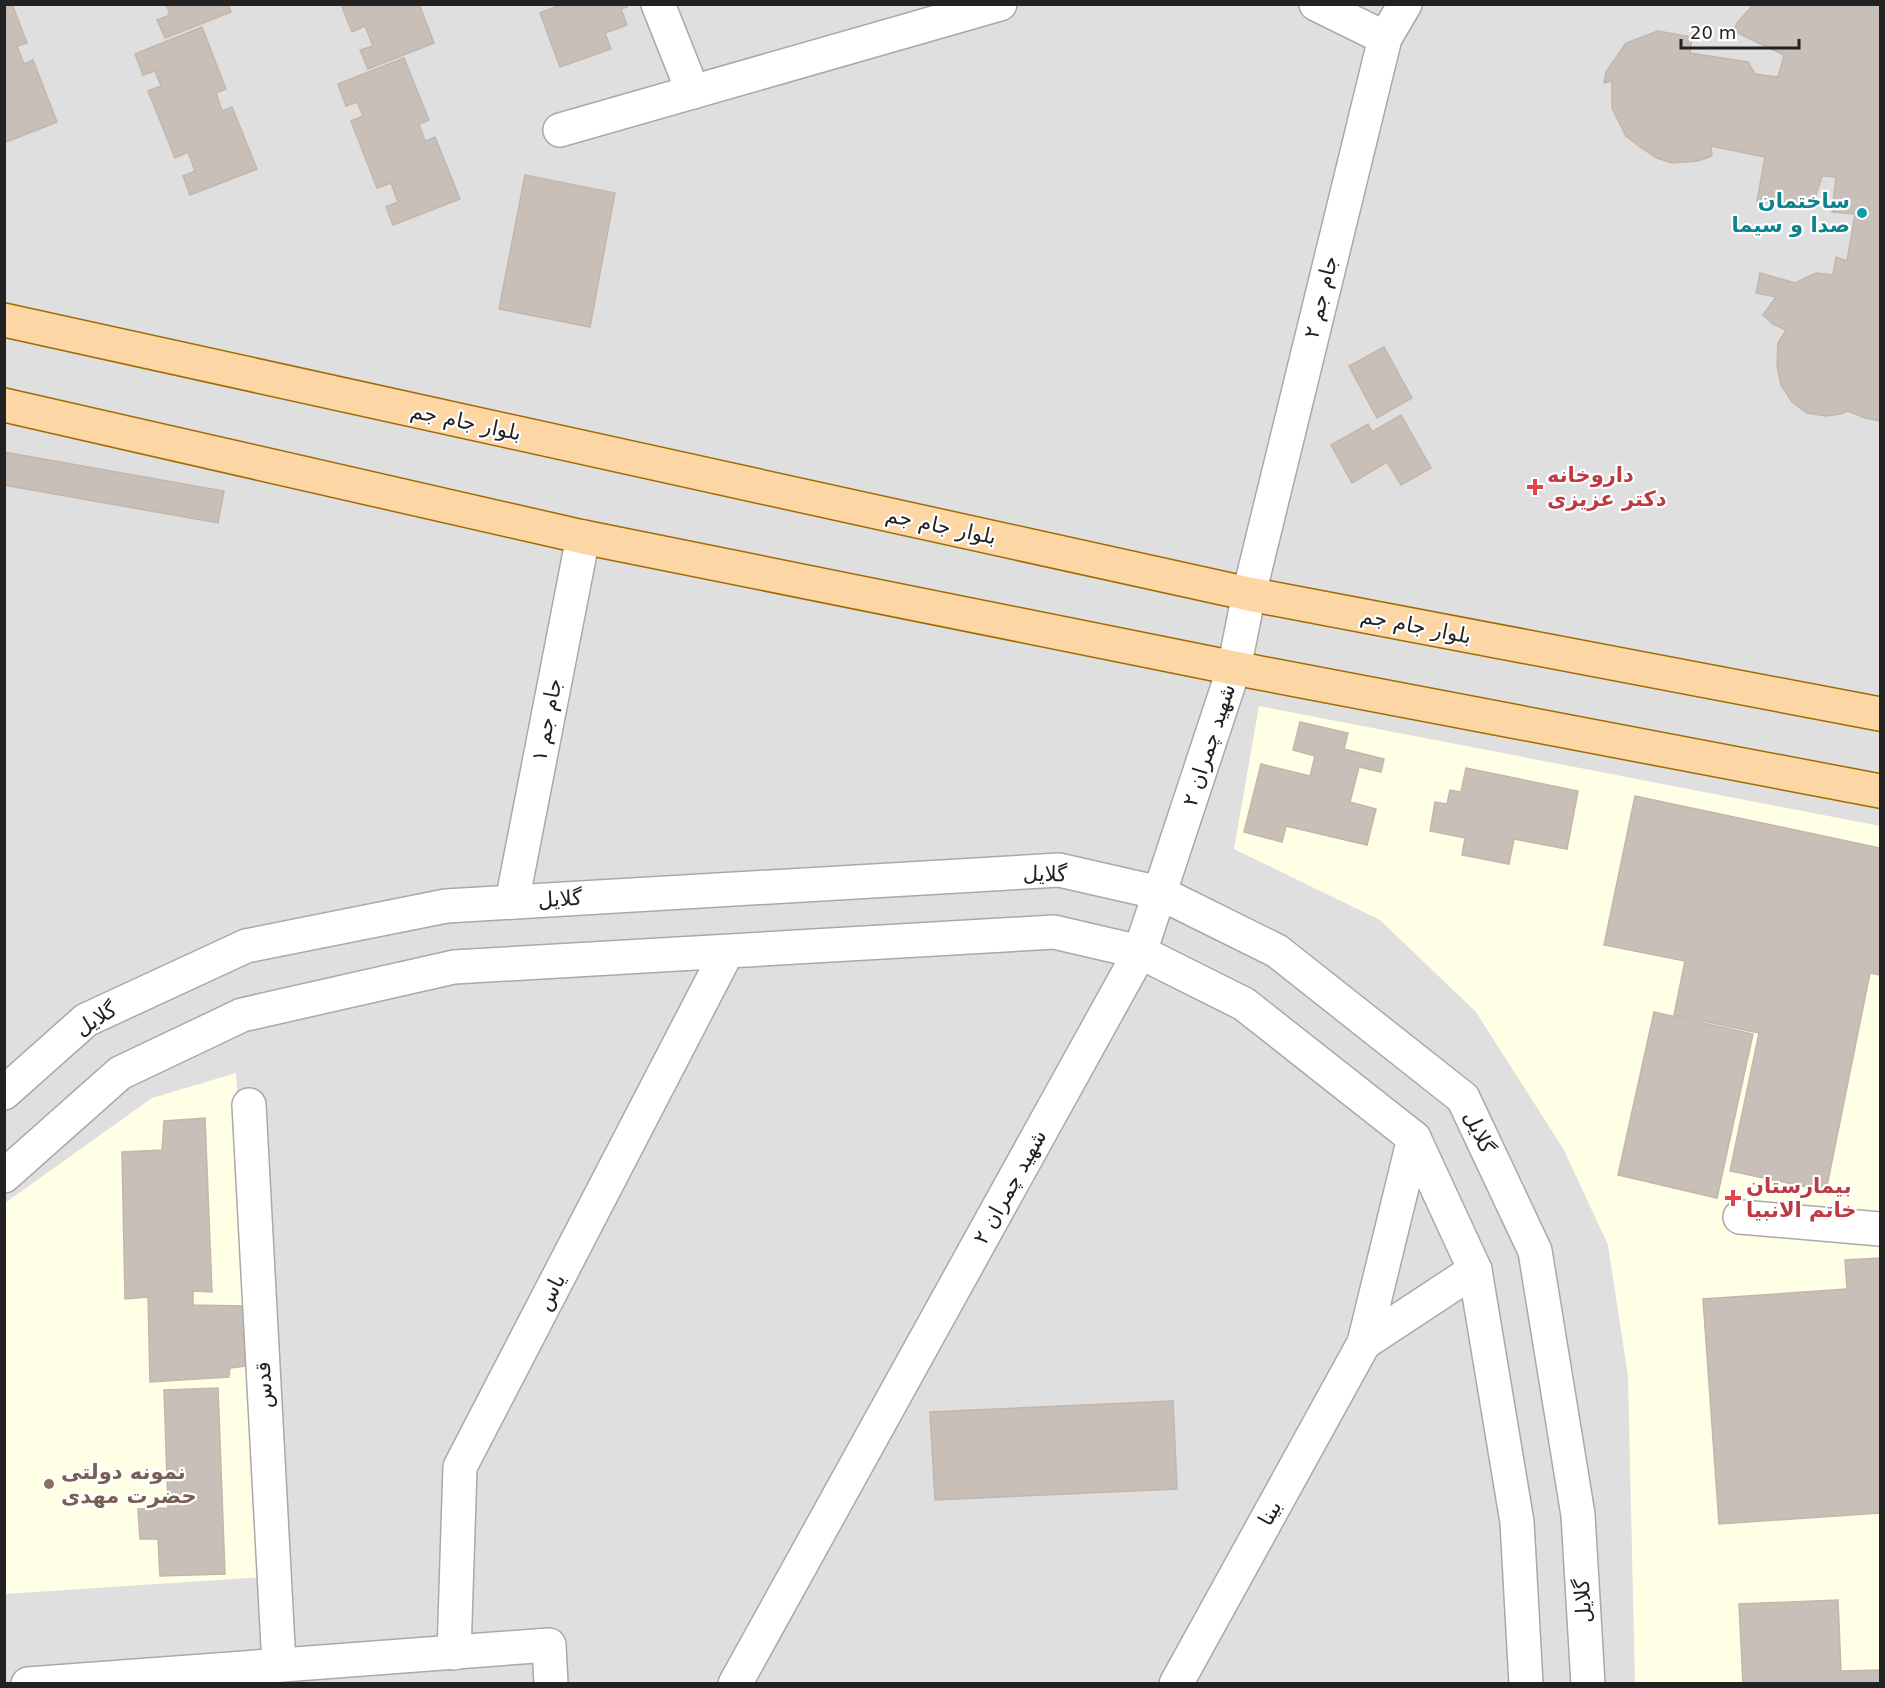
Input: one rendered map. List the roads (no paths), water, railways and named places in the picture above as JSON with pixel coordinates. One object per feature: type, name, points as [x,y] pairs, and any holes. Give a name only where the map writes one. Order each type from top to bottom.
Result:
[{"type":"main road","name":"بلوار جام جم","points":[[4,320],[1249,594],[1881,714]]},
{"type":"main road","points":[[4,405],[583,537],[1234,668],[1881,791]]},
{"type":"street","points":[[658,4],[693,92]]},
{"type":"street","points":[[560,129],[1000,4]]},
{"type":"street","points":[[1316,4],[1384,38]]},
{"type":"street","name":"جام جم ۲","points":[[1234,668],[1249,594],[1384,38],[1405,4]]},
{"type":"street","name":"جام جم ۱","points":[[512,902],[583,537]]},
{"type":"street","name":"شهید چمران ۲","points":[[735,1683],[1140,952],[1234,668]]},
{"type":"street","name":"گلایل","points":[[4,1093],[86,1020],[246,946],[446,906],[1059,870],[1160,893],[1277,951],[1463,1098],[1535,1251],[1578,1515],[1588,1683]]},
{"type":"street","points":[[4,1176],[120,1073],[242,1015],[454,968],[1054,933],[1140,952],[1244,1004],[1414,1138],[1475,1270],[1517,1522],[1526,1683]]},
{"type":"street","name":"یاس","points":[[454,1653],[460,1467],[727,952]]},
{"type":"street","name":"قدس","points":[[249,1105],[279,1665]]},
{"type":"street","points":[[1364,1343],[1414,1138]]},
{"type":"street","points":[[1740,1217],[1881,1229]]},
{"type":"street","points":[[1364,1343],[1475,1270]]},
{"type":"street","name":"بینا","points":[[1176,1683],[1364,1343]]},
{"type":"street","points":[[28,1683],[549,1645],[551,1683]]},
{"type":"place","name":"ساختمان صدا و سیما","points":[[1862,213]]},
{"type":"place","name":"داروخانه دکتر عزیزی","points":[[1535,487]]},
{"type":"place","name":"بیمارستان خاتم الانبیا","points":[[1733,1198]]},
{"type":"place","name":"نمونه دولتی حضرت مهدی","points":[[49,1484]]}]
